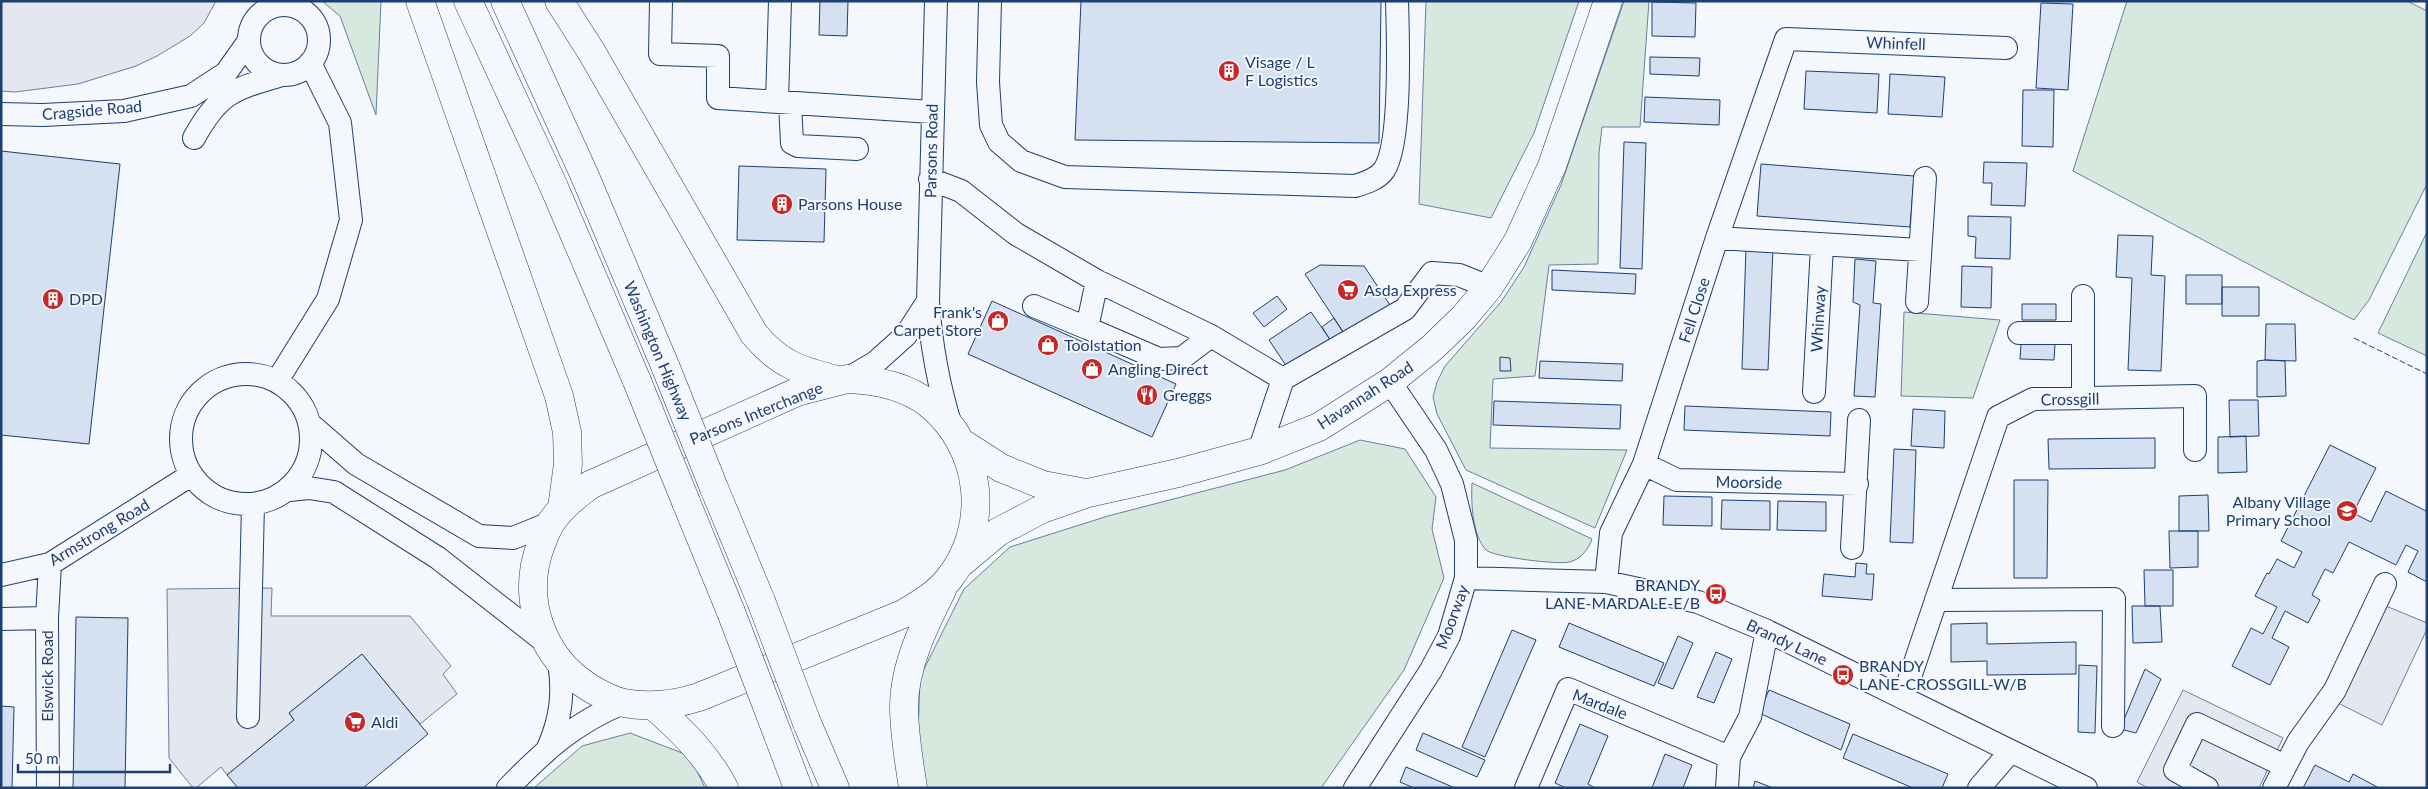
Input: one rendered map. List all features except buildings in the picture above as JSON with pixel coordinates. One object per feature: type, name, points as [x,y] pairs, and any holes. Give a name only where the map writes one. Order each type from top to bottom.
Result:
[{"type":"main road","points":[[420,1],[559,396],[567,432],[568,464],[556,516]]},
{"type":"main road","name":"Washington Highway","points":[[468,1],[554,187],[637,381],[731,612],[798,788]]},
{"type":"main road","name":"Washington Highway","points":[[504,1],[584,174],[666,368],[835,788]]},
{"type":"main road","points":[[559,1],[591,51],[754,334],[770,353],[800,370],[843,379]]},
{"type":"main road","name":"Havannah Road","points":[[954,573],[998,532],[1042,509],[1088,494],[1260,451],[1319,427],[1390,382],[1433,347],[1464,317],[1489,287],[1518,241],[1552,166],[1608,1]]},
{"type":"main road","name":"Parsons Interchange","points":[[843,379],[870,380],[901,388],[928,404],[956,435],[973,472],[977,503],[972,534],[954,573],[925,601],[902,614],[700,697],[678,704],[655,707],[623,703],[600,694],[577,680],[552,652],[532,602],[534,561],[556,516],[590,485],[797,392],[843,379]]},
{"type":"main road","name":"Havannah Road","points":[[956,435],[1001,468],[1043,485],[1088,494]]},
{"type":"main road","points":[[913,788],[907,749],[904,705],[910,665],[923,627],[954,573]]},
{"type":"main road","points":[[655,707],[687,736],[713,767],[724,788]]},
{"type":"street","points":[[661,1],[660,54],[718,56],[718,98],[932,112]]},
{"type":"street","points":[[780,1],[783,102],[792,143],[798,146],[858,148]]},
{"type":"street","name":"Parsons Road","points":[[936,1],[928,301],[931,343],[938,385],[956,435]]},
{"type":"street","points":[[990,1],[988,82],[991,125],[999,142],[1021,161],[1065,177],[1355,186],[1370,182],[1384,170],[1392,150],[1398,57],[1397,1]]},
{"type":"street","points":[[192,96],[189,119],[194,138],[214,106],[237,88],[301,70],[310,63],[316,55],[319,43],[317,28],[311,17],[295,6],[273,4],[255,19],[248,42],[252,53],[260,65],[270,72],[282,75]]},
{"type":"street","name":"Whinfell","points":[[1786,39],[2006,48]]},
{"type":"street","name":"Fell Close","points":[[1606,582],[1611,533],[1644,464],[1717,238],[1786,39]]},
{"type":"street","name":"Cragside Road","points":[[1,114],[43,115],[124,110],[192,96],[226,73],[248,42]]},
{"type":"street","points":[[277,381],[328,299],[351,220],[340,123],[310,63]]},
{"type":"street","points":[[1917,302],[1925,178]]},
{"type":"street","points":[[930,179],[961,191],[1016,234],[1097,281],[1211,336],[1283,379]]},
{"type":"street","points":[[1717,238],[1822,246],[1920,250]]},
{"type":"street","name":"Whinway","points":[[1814,392],[1822,246]]},
{"type":"street","points":[[1260,451],[1283,379],[1404,310],[1432,272],[1459,275],[1489,287]]},
{"type":"street","points":[[1088,328],[1097,281]]},
{"type":"street","points":[[2083,296],[2083,398]]},
{"type":"street","points":[[843,379],[876,362],[906,335],[928,301]]},
{"type":"street","points":[[1034,306],[1159,359],[1182,358],[1211,336]]},
{"type":"street","points":[[2019,333],[2083,333]]},
{"type":"street","points":[[236,374],[259,375],[277,381],[293,394],[303,407],[309,423],[312,440],[308,462],[302,476],[289,490],[272,500],[253,504],[235,504],[213,496],[191,475],[182,454],[182,426],[190,405],[200,392],[219,380],[236,374]]},
{"type":"street","name":"Moorway","points":[[1355,788],[1402,718],[1435,661],[1452,628],[1466,578],[1466,540],[1452,484],[1436,450],[1390,382]]},
{"type":"street","name":"Crossgill","points":[[1903,698],[1998,417],[2033,399],[2196,396],[2195,450]]},
{"type":"street","points":[[1852,548],[1859,420]]},
{"type":"street","points":[[309,423],[333,446],[356,464],[479,536],[513,538],[556,516]]},
{"type":"street","name":"Moorside","points":[[1644,464],[1677,480],[1857,484]]},
{"type":"street","name":"Armstrong Road","points":[[1,575],[50,564],[191,475]]},
{"type":"street","points":[[289,490],[309,488],[334,492],[438,558],[552,652],[562,688],[560,711],[548,748]]},
{"type":"street","points":[[248,717],[253,504]]},
{"type":"street","name":"Elswick Road","points":[[48,788],[47,618],[50,564]]},
{"type":"street","name":"Brandy Lane","points":[[1466,578],[1606,582],[1698,602],[1767,631],[2086,788]]},
{"type":"street","points":[[2274,788],[2298,742],[2335,690],[2385,584]]},
{"type":"street","points":[[1936,600],[2114,598],[2113,726]]},
{"type":"street","points":[[1,619],[47,618]]},
{"type":"street","points":[[1727,788],[1729,758],[1750,717],[1767,631]]},
{"type":"street","name":"Mardale","points":[[1526,788],[1568,689],[1729,758]]},
{"type":"street","points":[[508,788],[548,748],[588,719],[623,703]]},
{"type":"street","points":[[2207,788],[2175,770],[2197,724],[2285,766]]},
{"type":"street","points":[[1979,788],[2010,752]]},
{"type":"shaded area","points":[[1,1],[216,1],[204,23],[190,36],[136,66],[78,84],[15,92],[1,91]]},
{"type":"shaded area","points":[[322,1],[381,1],[376,115],[340,16]]},
{"type":"shaded area","points":[[1426,1],[1579,1],[1534,133],[1491,218],[1419,204]]},
{"type":"shaded area","points":[[1624,1],[1649,1],[1640,127],[1602,127],[1599,153],[1598,264],[1549,265],[1535,376],[1493,379],[1490,448],[1627,450],[1595,528],[1466,470],[1437,414],[1433,397],[1437,382],[1445,366],[1501,302],[1524,267],[1561,185]]},
{"type":"shaded area","points":[[2127,1],[2407,1],[2427,11],[2427,184],[2369,300],[2354,320],[2073,171]]},
{"type":"shaded area","points":[[2427,232],[2427,356],[2378,333]]},
{"type":"shaded area","points":[[1904,312],[2000,320],[1973,398],[1901,396]]},
{"type":"shaded area","points":[[1360,440],[1405,449],[1436,497],[1432,529],[1444,578],[1404,670],[1321,788],[926,788],[918,735],[920,677],[964,589],[1010,547],[1108,516],[1285,470]]},
{"type":"shaded area","points":[[1472,483],[1592,539],[1589,547],[1577,559],[1563,563],[1513,558],[1491,553],[1481,544],[1475,527],[1472,509]]},
{"type":"shaded area","points":[[272,588],[271,616],[410,616],[451,666],[443,674],[457,694],[420,724],[362,654],[289,713],[294,720],[227,775],[221,767],[196,788],[193,788],[169,758],[167,589]]},
{"type":"shaded area","points":[[2369,599],[2427,623],[2427,629],[2382,725],[2320,694]]},
{"type":"shaded area","points":[[2183,690],[2283,738],[2259,788],[2148,788],[2137,782]]},
{"type":"shaded area","points":[[630,733],[690,756],[705,788],[534,788],[582,746]]},
{"type":"fence","points":[[2354,338],[2427,374]]},
{"type":"place","name":"Visage / L F Logistics","points":[[1229,71]]},
{"type":"place","name":"Parsons House","points":[[782,204]]},
{"type":"place","name":"Asda Express","points":[[1348,290]]},
{"type":"place","name":"DPD","points":[[53,299]]},
{"type":"place","name":"Frank's Carpet Store","points":[[998,321]]},
{"type":"place","name":"Toolstation","points":[[1048,345]]},
{"type":"place","name":"Angling Direct","points":[[1092,369]]},
{"type":"place","name":"Greggs","points":[[1147,395]]},
{"type":"place","name":"Albany Village Primary School","points":[[2347,511]]},
{"type":"place","name":"BRANDY LANE-MARDALE-E/B","points":[[1716,594]]},
{"type":"place","name":"BRANDY LANE-CROSSGILL-W/B","points":[[1843,675]]},
{"type":"place","name":"Aldi","points":[[355,722]]}]
